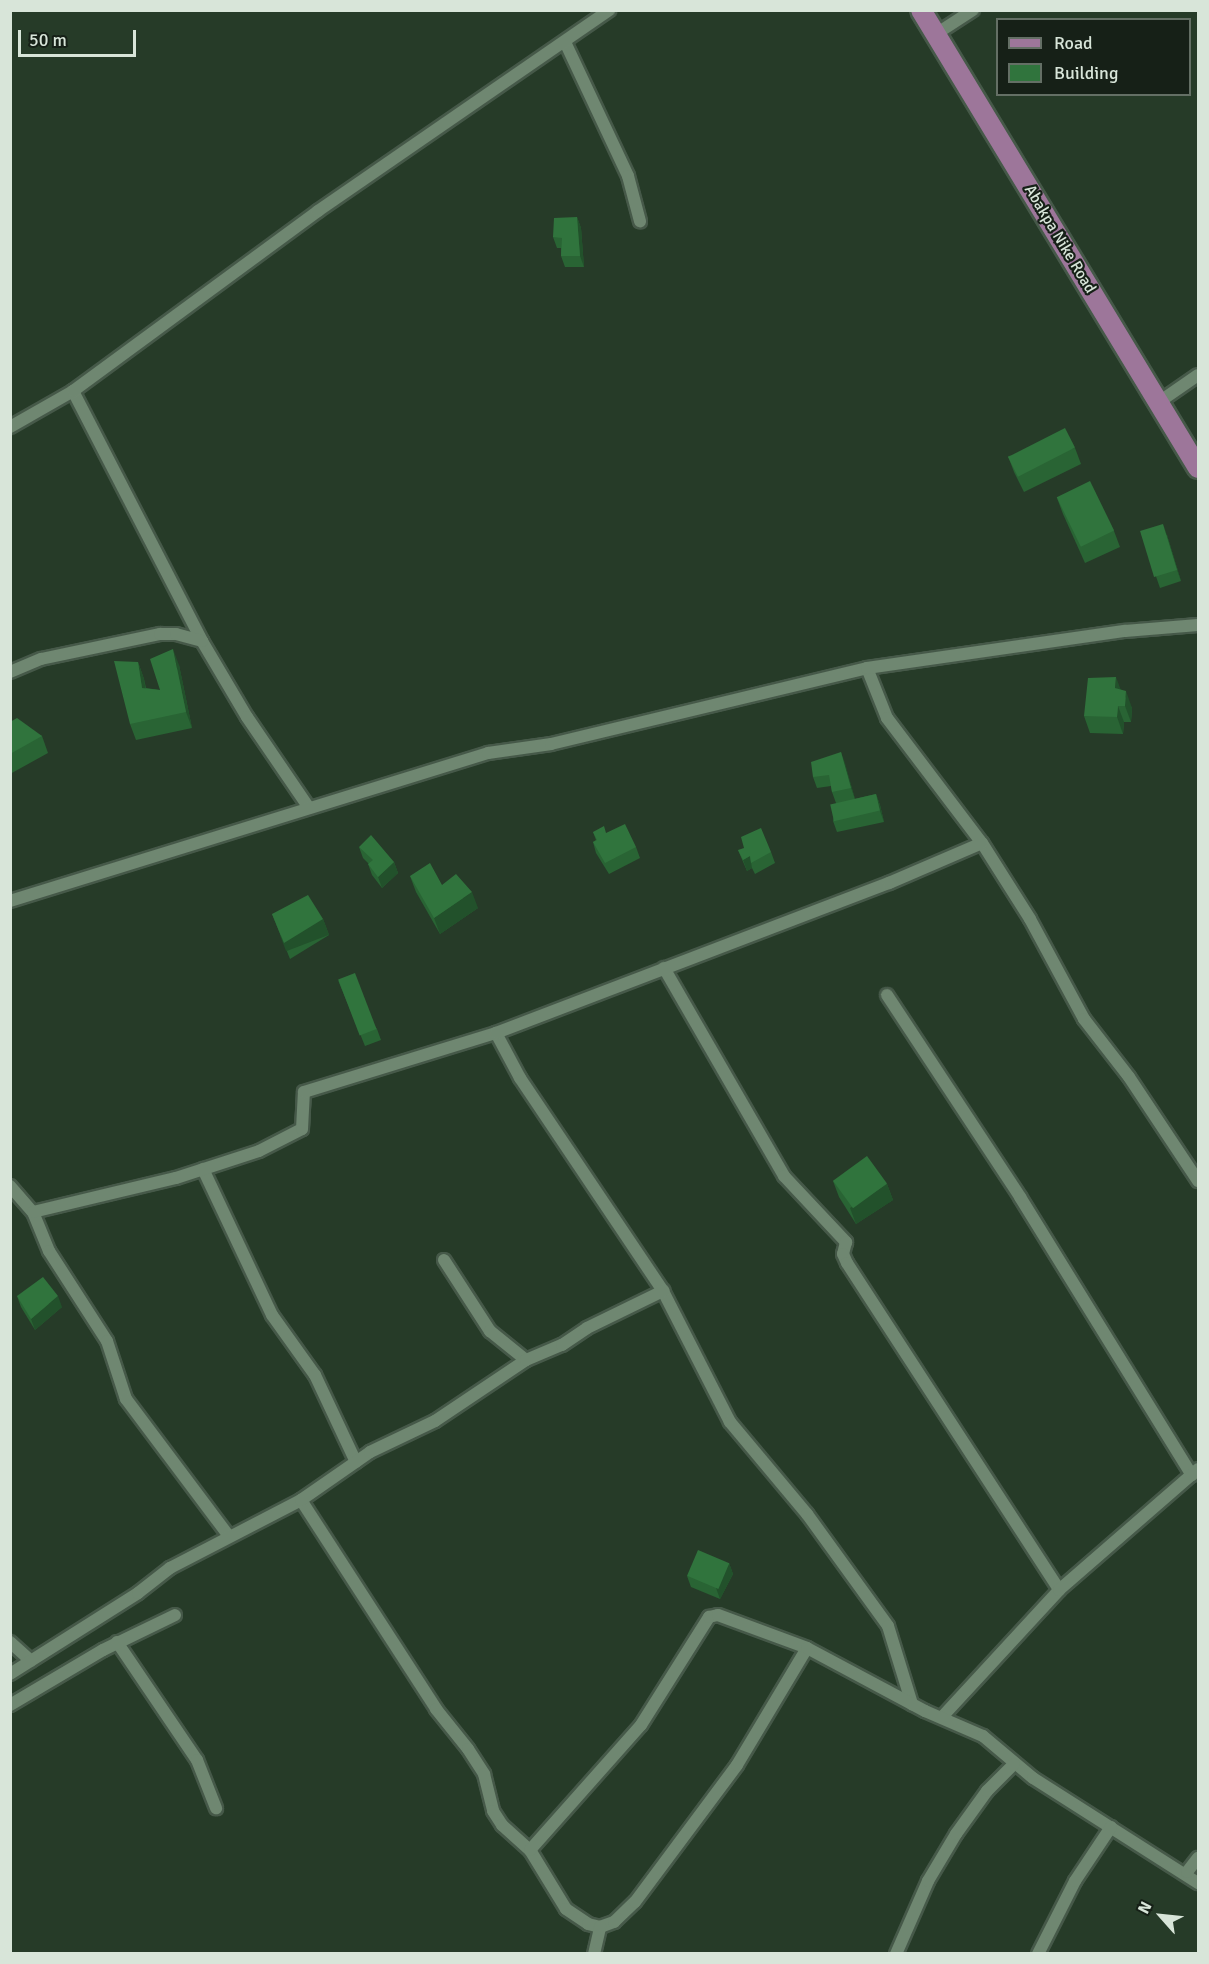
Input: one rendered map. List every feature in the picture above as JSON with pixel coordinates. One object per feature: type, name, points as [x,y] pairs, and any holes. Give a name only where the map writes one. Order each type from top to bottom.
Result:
[{"type":"main road","name":"Abakpa Nike Road","points":[[921,10],[1198,468]]},
{"type":"street","points":[[10,427],[73,391],[318,211],[609,10]]},
{"type":"street","points":[[936,34],[973,10]]},
{"type":"street","points":[[565,42],[628,176],[640,221]]},
{"type":"street","points":[[1159,402],[1198,375]]},
{"type":"street","points":[[73,391],[202,641],[247,717],[309,808]]},
{"type":"street","points":[[10,900],[488,753],[551,744],[867,668],[1125,631],[1198,624]]},
{"type":"street","points":[[10,672],[41,659],[160,634],[176,634],[202,641]]},
{"type":"street","points":[[867,668],[887,718],[982,843],[1030,919],[1084,1019],[1129,1077],[1198,1181]]},
{"type":"street","points":[[33,1212],[203,1169],[260,1151],[302,1129],[304,1092],[496,1033],[889,883],[982,843]]},
{"type":"street","points":[[664,968],[784,1176],[846,1242],[843,1254],[847,1263],[1059,1590]]},
{"type":"street","points":[[887,995],[1020,1197],[1195,1472],[1059,1590],[942,1717]]},
{"type":"street","points":[[496,1033],[520,1078],[663,1291],[730,1422],[814,1522],[888,1626],[912,1704]]},
{"type":"street","points":[[203,1169],[272,1315],[315,1375],[356,1462]]},
{"type":"street","points":[[10,1186],[33,1212],[49,1251],[106,1341],[126,1399],[228,1535]]},
{"type":"street","points":[[444,1260],[490,1331],[526,1360]]},
{"type":"street","points":[[10,1674],[138,1593],[171,1568],[228,1535],[301,1500],[356,1462],[435,1421],[526,1360],[562,1346],[587,1328],[663,1291]]},
{"type":"street","points":[[301,1500],[436,1709],[479,1766],[502,1825],[530,1850],[566,1909],[600,1927],[614,1922],[634,1902],[737,1766],[807,1648]]},
{"type":"street","points":[[10,1705],[117,1642],[175,1615]]},
{"type":"street","points":[[530,1850],[641,1725],[709,1617],[730,1619],[807,1648],[912,1704],[983,1736],[1014,1764],[1111,1827],[1187,1872],[1198,1883]]},
{"type":"street","points":[[10,1642],[31,1661]]},
{"type":"street","points":[[117,1642],[197,1760],[216,1808]]},
{"type":"street","points":[[896,1953],[928,1881],[956,1834],[987,1791],[1014,1764]]},
{"type":"street","points":[[1038,1953],[1075,1881],[1111,1827]]},
{"type":"street","points":[[1187,1872],[1198,1858]]},
{"type":"street","points":[[594,1953],[600,1927]]},
{"type":"building","points":[[577,217],[580,256],[561,256],[562,238],[553,237],[554,218]]},
{"type":"building","points":[[1065,428],[1075,448],[1018,477],[1008,457]]},
{"type":"building","points":[[1090,481],[1114,530],[1081,547],[1057,497]]},
{"type":"building","points":[[1163,524],[1177,570],[1154,577],[1140,531]]},
{"type":"building","points":[[173,649],[186,712],[130,724],[114,661],[138,662],[142,688],[160,690],[150,659]]},
{"type":"building","points":[[1116,677],[1115,688],[1126,691],[1125,706],[1118,706],[1117,717],[1084,716],[1088,678]]},
{"type":"building","points":[[17,718],[42,736],[10,754],[10,722]]},
{"type":"building","points":[[841,752],[851,788],[832,792],[829,775],[813,777],[811,762]]},
{"type":"building","points":[[876,794],[880,811],[834,821],[830,805]]},
{"type":"building","points":[[625,824],[636,847],[605,863],[593,842],[597,840],[593,832],[604,826],[606,833]]},
{"type":"building","points":[[761,828],[771,852],[751,863],[750,856],[743,860],[738,850],[744,848],[741,837]]},
{"type":"building","points":[[371,835],[394,862],[378,877],[368,864],[373,860],[359,847]]},
{"type":"building","points":[[430,863],[442,885],[456,874],[472,892],[434,918],[410,876]]},
{"type":"building","points":[[308,895],[323,919],[284,943],[272,914]]},
{"type":"building","points":[[355,973],[377,1029],[360,1035],[338,979]]},
{"type":"building","points":[[867,1156],[887,1184],[853,1208],[833,1181]]},
{"type":"building","points":[[43,1277],[58,1296],[31,1319],[17,1296]]},
{"type":"building","points":[[698,1550],[729,1563],[718,1589],[687,1576]]}]
